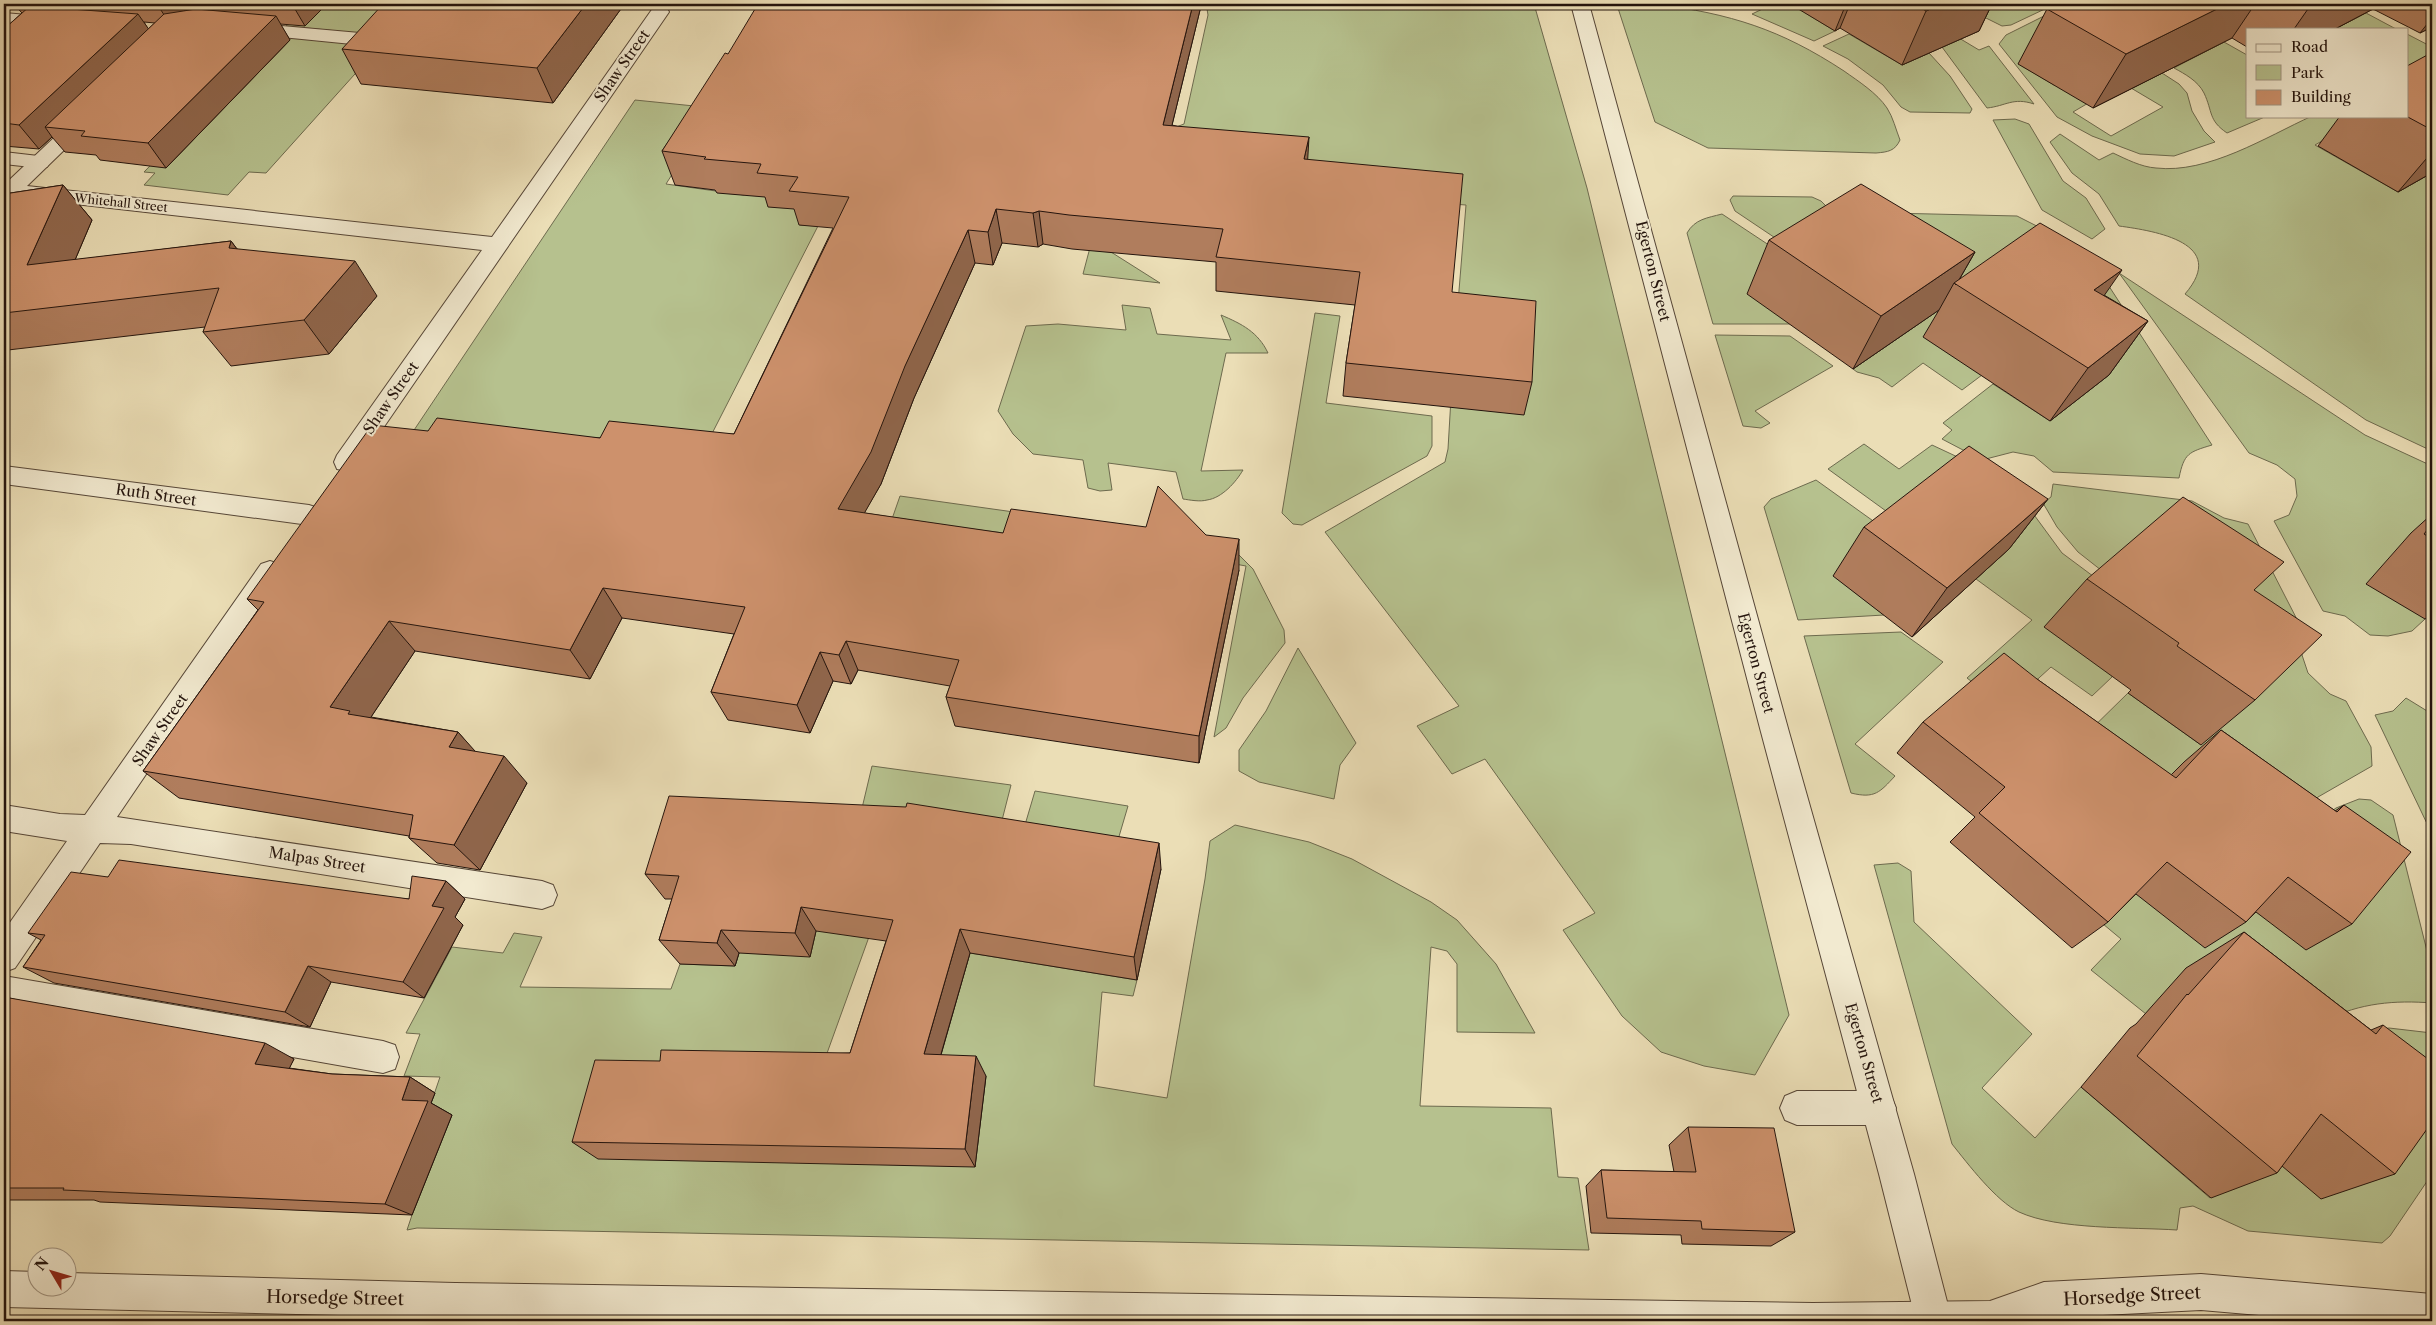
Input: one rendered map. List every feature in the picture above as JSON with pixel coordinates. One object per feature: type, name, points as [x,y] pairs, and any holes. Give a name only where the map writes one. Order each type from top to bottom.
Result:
[{"type":"street","points":[[4,12],[14,4]]},
{"type":"street","name":"Egerton Street","points":[[1580,4],[1628,175],[1796,811],[1880,1108],[1934,1321]]},
{"type":"street","name":"Shaw Street","points":[[4,958],[320,499],[660,12]]},
{"type":"street","points":[[4,19],[71,25]]},
{"type":"street","points":[[232,27],[382,41]]},
{"type":"street","name":"Whitehall Street","points":[[97,107],[10,191],[498,245]]},
{"type":"street","points":[[4,158],[40,162]]},
{"type":"street","name":"Ruth Street","points":[[4,475],[320,499]]},
{"type":"street","points":[[4,818],[91,830]]},
{"type":"street","name":"Malpas Street","points":[[91,830],[130,831],[542,895]]},
{"type":"street","points":[[4,991],[383,1057]]},
{"type":"street","points":[[1797,1108],[1880,1108]]},
{"type":"street","name":"Horsedge Street","points":[[4,1290],[1027,1316],[1216,1311],[1934,1321],[1990,1319],[2044,1300],[2201,1292],[2432,1312]]},
{"type":"green space","points":[[309,4],[414,4],[389,36],[286,26]]},
{"type":"green space","points":[[1157,4],[1534,4],[1587,188],[1789,1015],[1755,1075],[1704,1066],[1661,1052],[1622,1016],[1563,930],[1595,913],[1485,759],[1452,774],[1417,726],[1459,706],[1325,532],[1445,462],[1448,449],[1466,205],[1411,201],[1155,135],[1184,124],[1208,15],[1207,9]]},
{"type":"green space","points":[[1656,4],[1732,19],[1776,34],[1821,56],[1873,92],[1883,103],[1889,112],[1900,140],[1898,144],[1891,150],[1876,153],[1708,148],[1655,122],[1617,5]]},
{"type":"green space","points":[[1773,4],[1822,4],[1804,12],[1835,31],[1814,41],[1752,14]]},
{"type":"green space","points":[[1993,4],[2051,4],[2049,7],[2011,25],[2002,26],[1974,12]]},
{"type":"green space","points":[[2064,6],[2019,64],[2054,85],[2058,83],[2090,102],[2073,112],[2111,136],[2163,107],[2131,88],[2162,73],[2179,84],[2187,93],[2192,111],[2204,131],[2215,142],[2174,156],[2140,154],[2092,136],[2057,117],[1999,44],[2006,35]]},
{"type":"green space","points":[[2366,13],[2394,28],[2337,28]]},
{"type":"green space","points":[[1849,34],[1902,65],[1929,53],[1950,76],[1972,109],[1970,113],[1910,112],[1901,107],[1883,85],[1848,59],[1823,46]]},
{"type":"green space","points":[[278,35],[381,45],[266,173],[249,172],[228,195],[144,185],[155,173],[144,172]]},
{"type":"green space","points":[[2408,35],[2432,47],[2432,64],[2408,78]]},
{"type":"green space","points":[[1959,38],[1979,50],[1989,46],[2034,104],[2020,101],[1987,108],[1942,47]]},
{"type":"green space","points":[[2224,42],[2246,54],[2246,118],[2262,118],[2227,133],[2214,120],[2204,93],[2195,81],[2174,68]]},
{"type":"green space","points":[[635,100],[714,108],[666,184],[744,195],[747,190],[808,211],[800,225],[818,226],[698,461],[396,457]]},
{"type":"green space","points":[[2308,118],[2347,118],[2348,126],[2315,145],[2398,192],[2428,175],[2432,177],[2432,451],[2366,420],[2185,294],[2196,277],[2198,263],[2193,251],[2168,236],[2119,226],[2099,194],[2072,173],[2050,142],[2060,134],[2099,160],[2113,153],[2145,166],[2156,168],[2176,168],[2216,160]]},
{"type":"green space","points":[[2015,119],[2029,124],[2063,181],[2086,198],[2105,229],[2092,239],[2042,210],[1993,120]]},
{"type":"green space","points":[[1733,196],[1812,197],[1821,201],[1838,218],[1980,307],[1982,375],[1962,390],[1923,363],[1892,387],[1879,378],[1857,372],[1853,369],[1911,329],[1735,211],[1730,200]]},
{"type":"green space","points":[[1847,212],[2017,216],[2080,248],[2092,260],[2212,445],[2193,452],[2186,458],[2179,478],[2053,472],[2034,456],[2013,452],[1982,460],[1942,439],[1952,430],[1943,423],[1993,384],[2050,421],[2108,374],[1979,297]]},
{"type":"green space","points":[[1722,214],[1796,263],[1791,324],[1713,324],[1687,233],[1698,222]]},
{"type":"green space","points":[[1092,240],[1160,283],[1083,274]]},
{"type":"green space","points":[[2119,273],[2365,435],[2432,466],[2432,545],[2425,619],[2412,631],[2388,636],[2370,635],[2345,616],[2323,611],[2274,521],[2289,515],[2297,496],[2295,479],[2277,465],[2249,453]]},
{"type":"green space","points":[[1122,305],[1150,308],[1157,334],[1231,340],[1221,315],[1254,334],[1268,353],[1226,353],[1201,471],[1243,470],[1223,493],[1213,499],[1195,501],[1183,499],[1176,472],[1108,463],[1112,490],[1100,491],[1088,488],[1083,460],[1033,454],[1013,434],[998,411],[1026,326],[1058,324],[1126,330]]},
{"type":"green space","points":[[1315,313],[1340,316],[1326,403],[1432,416],[1432,446],[1427,456],[1302,525],[1293,524],[1282,513]]},
{"type":"green space","points":[[1715,335],[1790,336],[1833,366],[1755,411],[1770,423],[1761,428],[1743,426]]},
{"type":"green space","points":[[1864,444],[1899,469],[1932,445],[1979,467],[2029,508],[2062,553],[2109,588],[2112,677],[2092,696],[2051,667],[2006,708],[1967,678],[2032,620],[1976,579],[2009,549],[1886,511],[1828,469]]},
{"type":"green space","points":[[1816,480],[1890,533],[1834,576],[1884,615],[1798,620],[1764,507],[1771,499]]},
{"type":"green space","points":[[2053,484],[2192,501],[2224,518],[2248,524],[2305,635],[2302,655],[2308,673],[2330,694],[2346,701],[2371,747],[2372,766],[2318,797],[2283,833],[2184,762],[2149,799],[2076,744],[2128,693],[2201,745],[2106,574],[2078,552],[2057,527],[2043,503],[2051,497]]},
{"type":"green space","points":[[900,496],[1142,530],[1131,549],[892,519]]},
{"type":"green space","points":[[1238,554],[1253,569],[1284,630],[1285,643],[1243,698],[1226,728],[1214,737],[1246,566],[1202,558]]},
{"type":"green space","points":[[1901,632],[1943,662],[1855,744],[1895,776],[1876,793],[1859,795],[1851,793],[1804,636]]},
{"type":"green space","points":[[1298,648],[1356,743],[1340,765],[1334,799],[1259,782],[1239,771],[1239,750],[1266,711]]},
{"type":"green space","points":[[2406,698],[2432,714],[2432,834],[2375,715],[2393,711]]},
{"type":"green space","points":[[872,766],[1011,785],[999,832],[844,884]]},
{"type":"green space","points":[[1035,791],[1128,806],[1115,850],[1022,835]]},
{"type":"green space","points":[[2359,799],[2371,800],[2393,815],[2432,971],[2432,1003],[2405,1002],[2365,1006],[2326,1020],[2146,1014],[2091,970],[2121,939],[1995,834],[2301,834],[2336,808]]},
{"type":"green space","points":[[1235,825],[1309,842],[1352,859],[1431,902],[1457,920],[1496,964],[1535,1033],[1457,1032],[1457,964],[1447,951],[1431,947],[1420,1106],[1551,1108],[1558,1177],[1578,1178],[1589,1250],[417,1228],[407,1230],[412,1215],[427,1115],[440,1077],[404,1076],[420,1034],[406,1033],[452,947],[503,953],[514,933],[542,937],[520,987],[671,989],[680,964],[735,966],[739,953],[821,913],[874,923],[826,1056],[867,1073],[942,1048],[970,953],[1137,980],[1133,996],[1102,992],[1094,1086],[1167,1098],[1210,841]]},
{"type":"green space","points":[[1898,863],[1911,871],[1914,922],[2032,1034],[1982,1088],[2035,1138],[2081,1087],[2210,1198],[2350,1034],[2389,1028],[2432,1033],[2432,1174],[2390,1236],[2382,1243],[2248,1231],[2193,1206],[2180,1208],[2177,1230],[2074,1225],[2035,1218],[2010,1207],[1992,1191],[1952,1144],[1874,865]]},
{"type":"building","points":[[383,4],[586,4],[537,68],[342,49]]},
{"type":"building","points":[[758,4],[1193,4],[1163,125],[1309,137],[1304,159],[1463,174],[1452,292],[1536,301],[1532,382],[1346,363],[1360,272],[1216,257],[1223,229],[1039,211],[1033,213],[996,209],[988,232],[968,230],[905,366],[871,452],[838,509],[1003,533],[1011,509],[1146,527],[1158,486],[1206,535],[1239,539],[1199,736],[946,697],[959,660],[846,641],[839,655],[820,652],[797,705],[711,692],[745,607],[603,588],[570,650],[389,621],[330,707],[350,711],[348,714],[458,732],[449,747],[504,756],[454,845],[409,838],[413,815],[143,771],[264,602],[247,599],[372,425],[428,431],[437,418],[600,438],[609,421],[734,434],[849,197],[789,191],[798,177],[757,173],[761,164],[704,159],[706,157],[662,151],[725,53],[728,54]]},
{"type":"building","points":[[1914,4],[1942,4],[1926,11]]},
{"type":"building","points":[[2058,4],[2227,4],[2126,54],[2047,9]]},
{"type":"building","points":[[30,6],[138,14],[19,125],[4,123],[4,29]]},
{"type":"building","points":[[196,9],[276,16],[148,143],[81,136],[85,131],[45,127],[164,14]]},
{"type":"building","points":[[2432,53],[2432,130],[2408,117],[2408,65]]},
{"type":"building","points":[[1861,184],[1975,252],[1881,316],[1769,240]]},
{"type":"building","points":[[63,185],[27,265],[231,241],[229,248],[355,261],[304,320],[203,332],[219,288],[4,313],[4,194]]},
{"type":"building","points":[[2040,223],[2122,270],[2094,290],[2148,321],[2088,368],[1954,283]]},
{"type":"building","points":[[1969,446],[2048,499],[1947,588],[1864,527]]},
{"type":"building","points":[[2183,497],[2284,562],[2254,590],[2322,635],[2255,700],[2177,646],[2179,643],[2087,579]]},
{"type":"building","points":[[2432,524],[2432,539],[2424,534]]},
{"type":"building","points":[[2004,653],[2037,679],[2176,778],[2221,730],[2337,812],[2344,805],[2411,852],[2352,924],[2288,877],[2246,922],[2167,862],[2108,922],[1979,813],[2005,787],[1923,722]]},
{"type":"building","points":[[669,796],[906,807],[907,803],[1159,843],[1134,957],[960,929],[924,1054],[976,1056],[965,1149],[572,1142],[595,1060],[660,1061],[661,1050],[850,1053],[893,920],[801,907],[795,933],[721,930],[717,943],[659,940],[679,876],[645,874]]},
{"type":"building","points":[[119,860],[409,899],[412,876],[446,881],[432,906],[444,908],[403,982],[308,966],[285,1012],[23,967],[45,935],[28,933],[71,872],[108,877]]},
{"type":"building","points":[[2244,932],[2376,1034],[2383,1025],[2432,1062],[2432,1122],[2395,1174],[2321,1114],[2277,1173],[2137,1056],[2187,994]]},
{"type":"building","points":[[4,997],[265,1043],[255,1064],[332,1074],[410,1077],[402,1100],[428,1101],[385,1204],[63,1190],[64,1188],[4,1188]]},
{"type":"building","points":[[1688,1127],[1774,1128],[1795,1232],[1702,1229],[1701,1221],[1607,1218],[1601,1170],[1696,1172]]}]
